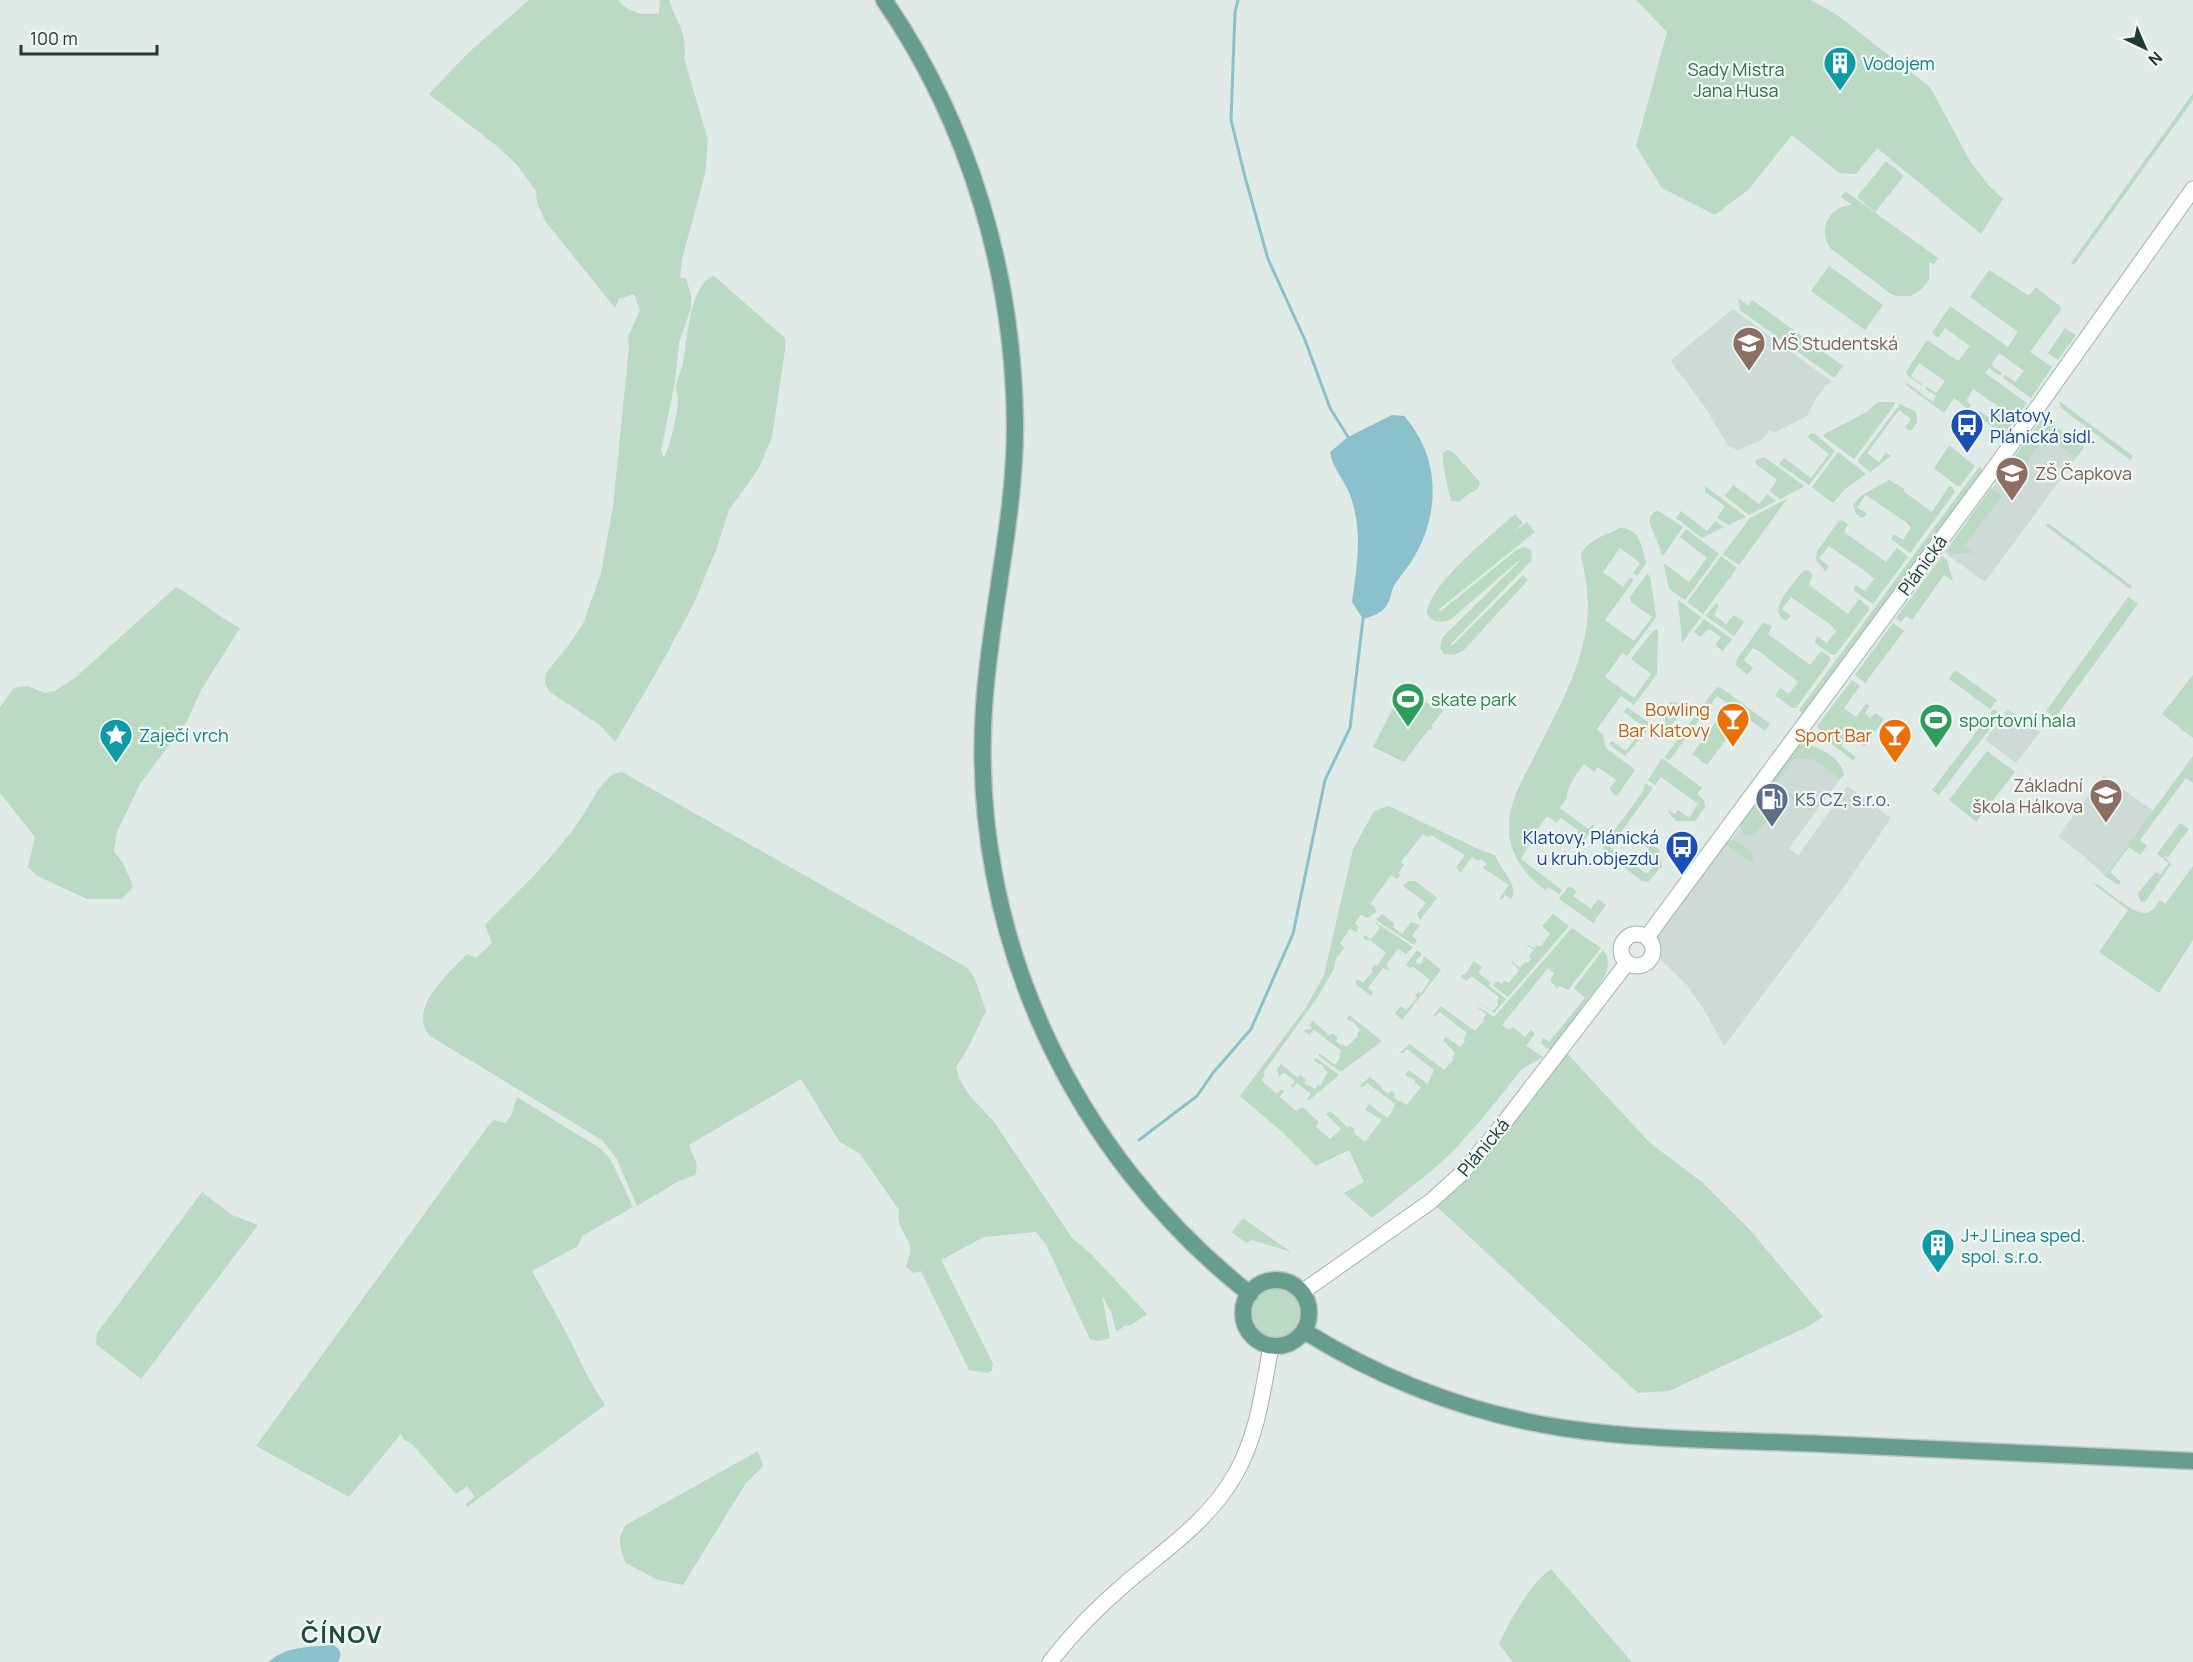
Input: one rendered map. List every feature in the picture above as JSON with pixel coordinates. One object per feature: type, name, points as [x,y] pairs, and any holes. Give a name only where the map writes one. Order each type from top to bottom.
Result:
[{"type":"main road","points":[[884,0],[933,81],[970,169],[992,239],[1009,329],[1014,401],[1013,465],[1003,560],[987,668],[983,740],[988,838],[997,891],[1008,935],[1043,1032],[1067,1079],[1099,1132],[1163,1214],[1217,1267],[1250,1294]]},
{"type":"main road","name":"Plánická","points":[[1647,938],[1998,463],[2193,189]]},
{"type":"main road","points":[[1635,934],[1647,938],[1653,948],[1650,960],[1639,966],[1627,963],[1620,951],[1624,940],[1635,934]]},
{"type":"main road","name":"Plánická","points":[[1302,1292],[1430,1202],[1460,1175],[1497,1132],[1627,963]]},
{"type":"main road","points":[[1277,1280],[1291,1284],[1302,1292],[1309,1311],[1304,1331],[1285,1345],[1271,1346],[1257,1340],[1246,1325],[1244,1309],[1250,1294],[1264,1283],[1277,1280]]},
{"type":"main road","points":[[1304,1331],[1364,1365],[1435,1395],[1504,1416],[1561,1428],[1665,1437],[2193,1461]]},
{"type":"main road","points":[[1050,1662],[1072,1634],[1103,1604],[1207,1513],[1229,1484],[1245,1454],[1258,1416],[1271,1346]]},
{"type":"shaded area","name":"MŠ Studentská","points":[[1733,309],[1831,381],[1817,397],[1807,416],[1774,433],[1770,430],[1761,440],[1738,450],[1728,446],[1705,407],[1672,363],[1672,359]]},
{"type":"shaded area","name":"ZŠ Čapkova","points":[[2043,418],[2084,447],[1985,582],[1945,553]]},
{"type":"shaded area","points":[[2008,709],[2040,732],[2016,763],[1985,740]]},
{"type":"shaded area","points":[[1794,757],[1812,759],[1840,779],[1789,848],[1797,854],[1799,855],[1847,786],[1891,818],[1844,887],[1724,1046],[1687,985],[1657,956],[1654,942],[1667,921],[1672,918]]},
{"type":"shaded area","name":"Základní škola Hálkova","points":[[2104,775],[2153,811],[2105,876],[2084,856],[2058,837]]},
{"type":"green space","points":[[529,0],[618,0],[632,11],[647,14],[659,13],[660,0],[669,0],[683,34],[684,58],[708,140],[705,174],[682,259],[680,278],[686,278],[691,296],[691,308],[679,343],[675,382],[661,450],[664,457],[675,421],[678,399],[676,385],[683,363],[691,314],[706,281],[714,276],[785,338],[772,437],[759,468],[729,510],[716,550],[694,603],[615,742],[601,726],[550,692],[545,683],[546,673],[583,624],[601,573],[613,507],[629,347],[628,337],[640,310],[634,294],[619,299],[615,308],[545,221],[537,202],[536,191],[517,165],[497,146],[429,94],[468,53]]},
{"type":"green space","name":"Sady Mistra Jana Husa","points":[[1636,0],[1811,0],[1837,15],[1930,87],[1970,161],[1989,186],[2003,199],[1981,234],[1877,148],[1856,174],[1839,173],[1792,135],[1749,189],[1715,215],[1662,188],[1636,146],[1667,32]]},
{"type":"green space","points":[[2193,93],[2193,100],[2074,265],[2071,263]]},
{"type":"green space","points":[[1886,161],[1904,176],[1875,212],[1857,197]]},
{"type":"green space","points":[[1845,191],[1938,258],[1934,264],[1929,262],[1929,280],[1921,290],[1910,296],[1891,294],[1830,248],[1825,227],[1831,214],[1852,205],[1841,197]]},
{"type":"green space","points":[[1829,266],[1883,305],[1865,330],[1811,291]]},
{"type":"green space","points":[[1989,270],[2029,296],[2036,287],[2062,308],[2030,352],[2052,367],[2031,398],[2003,378],[2005,375],[2015,382],[2024,371],[1999,353],[1991,365],[2002,373],[2000,376],[1989,368],[1985,373],[2027,403],[2004,435],[1976,415],[1979,411],[1990,418],[1999,407],[1973,389],[1966,401],[1971,405],[1968,409],[1954,398],[1944,413],[1906,385],[1907,383],[1933,402],[1936,396],[1926,389],[1927,387],[1936,393],[1945,381],[1919,363],[1911,376],[1921,385],[1906,372],[1927,340],[1958,361],[1970,346],[1945,328],[1938,338],[1932,333],[1950,306],[2008,347],[2018,332],[1970,297]]},
{"type":"green space","points":[[1738,298],[1748,306],[1752,300],[1843,366],[1834,378],[1740,310]]},
{"type":"green space","points":[[2065,328],[2076,335],[2058,360],[2048,353]]},
{"type":"green space","points":[[2059,401],[2133,456],[2130,460],[2061,408]]},
{"type":"green space","points":[[1878,402],[1894,402],[1895,404],[1854,459],[1823,436],[1867,412]]},
{"type":"green space","points":[[1900,404],[1916,412],[1917,422],[1911,431],[1905,427],[1911,419],[1899,410],[1867,453],[1879,462],[1886,453],[1891,456],[1870,472],[1858,460]]},
{"type":"green space","points":[[2043,418],[2084,447],[2076,457],[2046,435],[2007,490],[1996,482]]},
{"type":"green space","points":[[1811,433],[1835,451],[1809,485],[1779,464],[1784,458],[1811,478],[1829,454],[1807,437]]},
{"type":"green space","points":[[1950,446],[1975,466],[1960,486],[1934,468]]},
{"type":"green space","points":[[1447,450],[1453,452],[1480,482],[1478,489],[1459,502],[1452,501],[1447,485],[1443,453]]},
{"type":"green space","points":[[1838,452],[1866,474],[1845,489],[1833,503],[1812,487]]},
{"type":"green space","points":[[1764,457],[1803,487],[1780,499],[1770,491],[1777,480],[1755,463],[1756,460]]},
{"type":"green space","points":[[1979,467],[1984,471],[1804,714],[1799,710]]},
{"type":"green space","points":[[1889,480],[1905,489],[1903,491],[1932,512],[1949,486],[1955,492],[1910,553],[1891,539],[1894,534],[1903,540],[1911,528],[1907,523],[1866,495],[1857,507],[1867,514],[1862,518],[1856,514],[1853,504],[1862,495]]},
{"type":"green space","points":[[1733,485],[1759,504],[1767,494],[1776,501],[1749,515],[1725,496]]},
{"type":"green space","points":[[1705,486],[1746,517],[1728,525],[1717,518],[1725,506],[1705,492]]},
{"type":"green space","points":[[1991,488],[2002,496],[1964,546],[1973,553],[1950,554],[1946,551]]},
{"type":"green space","points":[[1787,499],[1739,565],[1723,554],[1750,518]]},
{"type":"green space","points":[[1657,510],[1683,527],[1663,556],[1649,522],[1651,515]]},
{"type":"green space","points":[[1681,511],[1707,531],[1715,521],[1724,527],[1702,538],[1676,518]]},
{"type":"green space","points":[[1515,514],[1523,523],[1513,532],[1527,522],[1535,532],[1438,610],[1441,611],[1518,549],[1525,547],[1531,550],[1532,560],[1450,645],[1453,645],[1523,575],[1528,580],[1463,651],[1454,655],[1444,654],[1440,648],[1442,638],[1520,561],[1450,620],[1440,622],[1431,619],[1427,613],[1430,601],[1450,574]]},
{"type":"green space","points":[[1842,520],[1848,524],[1844,532],[1886,562],[1897,548],[1908,557],[1873,604],[1853,590],[1856,585],[1865,591],[1874,579],[1869,574],[1829,546],[1819,558],[1829,566],[1825,571],[1816,560],[1817,551]]},
{"type":"green space","points":[[2048,523],[2132,586],[2130,589],[2046,526]]},
{"type":"green space","points":[[1620,528],[1632,531],[1636,535],[1646,563],[1637,576],[1633,573],[1640,563],[1620,548],[1603,572],[1623,587],[1630,577],[1634,580],[1605,620],[1634,641],[1652,617],[1631,602],[1630,597],[1647,574],[1650,576],[1656,615],[1627,656],[1622,653],[1605,677],[1634,698],[1651,674],[1631,659],[1657,629],[1657,674],[1634,705],[1621,696],[1597,729],[1603,735],[1606,748],[1635,770],[1617,796],[1609,789],[1616,780],[1598,767],[1594,772],[1584,764],[1570,785],[1567,798],[1560,808],[1588,829],[1595,825],[1580,846],[1571,840],[1579,831],[1561,818],[1557,823],[1547,816],[1521,859],[1562,890],[1559,894],[1548,887],[1545,890],[1520,864],[1512,847],[1509,820],[1520,785],[1567,691],[1578,663],[1587,625],[1588,602],[1581,557],[1583,551],[1596,539]]},
{"type":"green space","points":[[1686,529],[1719,554],[1685,600],[1669,589],[1664,566],[1665,564],[1689,582],[1707,558],[1680,537]]},
{"type":"green space","points":[[1721,556],[1737,568],[1703,614],[1687,602]]},
{"type":"green space","points":[[1942,556],[1947,560],[1953,581],[1944,575],[1912,620],[1906,616],[1901,622],[1896,618]]},
{"type":"green space","points":[[1808,570],[1813,575],[1809,585],[1848,614],[1859,599],[1869,607],[1836,654],[1832,655],[1815,643],[1817,636],[1827,643],[1836,631],[1831,625],[1791,597],[1782,609],[1791,616],[1786,621],[1779,614],[1778,609],[1787,591],[1803,571]]},
{"type":"green space","points":[[176,587],[240,628],[201,690],[187,721],[140,784],[117,832],[114,851],[124,865],[133,887],[122,899],[87,899],[37,876],[28,867],[35,837],[0,793],[0,707],[14,688],[27,686],[45,693],[55,691],[75,678]]},
{"type":"green space","points":[[2128,597],[2138,604],[2055,718],[2046,711]]},
{"type":"green space","points":[[1678,600],[1701,617],[1682,643]]},
{"type":"green space","points":[[1716,603],[1719,605],[1714,615],[1726,624],[1734,615],[1744,622],[1734,636],[1706,616]]},
{"type":"green space","points":[[1704,619],[1732,639],[1723,651],[1715,645],[1721,637],[1709,629],[1700,637],[1694,632]]},
{"type":"green space","points":[[1765,623],[1772,626],[1768,634],[1810,665],[1821,651],[1830,657],[1830,661],[1796,708],[1792,708],[1776,694],[1780,688],[1789,694],[1798,682],[1759,651],[1753,648],[1744,660],[1753,668],[1748,674],[1736,665],[1737,659]]},
{"type":"green space","points":[[1893,623],[1904,631],[1865,683],[1855,675]]},
{"type":"green space","points":[[1955,670],[1997,700],[1990,709],[1949,679]]},
{"type":"green space","points":[[2193,675],[2193,738],[2162,714]]},
{"type":"green space","points":[[1852,680],[1860,686],[1844,708],[1856,717],[1866,704],[1870,706],[1865,713],[1870,718],[1875,713],[1884,719],[1864,747],[1862,745],[1868,737],[1855,728],[1841,746],[1856,757],[1854,761],[1825,739],[1817,726]]},
{"type":"green space","points":[[1720,687],[1770,724],[1765,731],[1717,696],[1669,761],[1665,757],[1716,688]]},
{"type":"green space","name":"skate park","points":[[1409,694],[1417,698],[1418,695],[1424,698],[1423,701],[1444,710],[1431,726],[1433,728],[1429,729],[1404,762],[1373,747],[1397,700],[1402,695]]},
{"type":"green space","points":[[1670,702],[1679,703],[1682,711],[1664,734],[1666,707]]},
{"type":"green space","points":[[1627,707],[1648,722],[1648,729],[1625,756],[1609,744],[1612,741],[1626,751],[1644,727],[1624,712]]},
{"type":"green space","points":[[1994,709],[2001,714],[1939,795],[1932,790]]},
{"type":"green space","points":[[1719,718],[1734,729],[1707,765],[1692,754]]},
{"type":"green space","points":[[1801,744],[1814,746],[1827,753],[1839,763],[1844,775],[1840,779],[1812,759],[1794,758],[1776,783],[1816,812],[1808,810],[1779,789],[1763,810],[1770,816],[1754,835],[1744,835],[1740,828],[1741,822],[1797,746]]},
{"type":"green space","points":[[1987,751],[2015,772],[1976,822],[1949,800]]},
{"type":"green space","points":[[2193,756],[2193,783],[2186,778],[2140,840],[2147,846],[2140,855],[2129,847],[2110,872],[2121,882],[2118,885],[2105,876]]},
{"type":"green space","points":[[1662,758],[1702,788],[1697,794],[1704,800],[1705,807],[1695,821],[1676,821],[1668,812],[1669,810],[1675,814],[1678,810],[1689,818],[1698,804],[1661,777],[1655,785],[1648,780]]},
{"type":"green space","points":[[622,772],[968,968],[975,979],[986,1011],[956,1067],[959,1078],[970,1096],[994,1122],[1072,1238],[1091,1254],[1147,1314],[1131,1325],[1123,1326],[1116,1331],[1111,1312],[1102,1296],[1110,1338],[1098,1341],[1090,1339],[1046,1245],[1036,1232],[984,1237],[941,1260],[993,1364],[992,1370],[988,1373],[969,1370],[921,1271],[914,1273],[906,1267],[910,1246],[900,1223],[899,1210],[860,1154],[839,1141],[801,1079],[689,1145],[696,1163],[695,1175],[677,1182],[637,1206],[617,1159],[602,1140],[430,1036],[424,1026],[423,1015],[426,1004],[441,981],[467,954],[476,958],[492,943],[485,925],[566,839],[606,780]]},
{"type":"green space","points":[[1645,783],[1653,788],[1618,836],[1613,832],[1642,793]]},
{"type":"green space","points":[[1389,806],[1495,855],[1511,883],[1513,894],[1511,899],[1505,895],[1501,900],[1500,898],[1509,885],[1483,868],[1487,863],[1480,859],[1478,861],[1472,857],[1460,873],[1456,867],[1465,855],[1431,835],[1428,837],[1423,834],[1401,862],[1404,865],[1398,873],[1401,875],[1397,879],[1391,875],[1370,904],[1375,907],[1376,912],[1368,918],[1361,915],[1355,923],[1359,928],[1356,932],[1350,929],[1340,943],[1344,948],[1336,959],[1333,971],[1317,998],[1263,1073],[1265,1075],[1261,1080],[1277,1094],[1282,1089],[1284,1091],[1280,1097],[1296,1111],[1302,1107],[1319,1122],[1316,1127],[1330,1139],[1341,1129],[1326,1114],[1330,1111],[1348,1128],[1350,1126],[1355,1129],[1353,1132],[1365,1142],[1382,1120],[1365,1110],[1369,1104],[1387,1118],[1392,1112],[1395,1104],[1367,1083],[1363,1087],[1359,1086],[1370,1077],[1388,1094],[1391,1091],[1395,1094],[1393,1097],[1407,1105],[1421,1087],[1414,1082],[1415,1080],[1405,1075],[1409,1070],[1428,1084],[1434,1070],[1407,1049],[1399,1053],[1410,1044],[1444,1070],[1454,1059],[1452,1057],[1455,1053],[1443,1040],[1446,1037],[1460,1047],[1467,1033],[1440,1012],[1433,1016],[1441,1006],[1475,1031],[1484,1021],[1486,1014],[1478,1008],[1494,1017],[1572,928],[1601,948],[1568,990],[1559,986],[1557,988],[1551,982],[1554,973],[1548,968],[1502,1025],[1509,1030],[1513,1027],[1525,1037],[1531,1030],[1535,1034],[1526,1046],[1543,1057],[1522,1069],[1486,1114],[1436,1167],[1372,1218],[1344,1193],[1364,1182],[1349,1150],[1316,1166],[1280,1130],[1240,1096],[1305,1009],[1324,975],[1353,849],[1374,811]]},
{"type":"green space","points":[[2180,823],[2189,829],[2168,857],[2164,856],[2171,864],[2146,901],[2141,902],[2137,894],[2156,872],[2160,875],[2169,863],[2157,854]]},
{"type":"green space","points":[[1610,835],[1615,839],[1610,847],[1647,874],[1657,861],[1646,853],[1649,849],[1644,845],[1645,843],[1659,849],[1662,866],[1648,882],[1642,881],[1605,853],[1603,846]]},
{"type":"green space","points":[[1727,840],[1732,840],[1745,847],[1752,855],[1755,864],[1727,845],[1672,918],[1667,921]]},
{"type":"green space","points":[[2193,866],[2193,940],[2159,993],[2099,952],[2128,910],[2092,883],[2099,885],[2128,906],[2145,913],[2152,910],[2160,900],[2165,904]]},
{"type":"green space","points":[[1408,881],[1415,881],[1437,898],[1420,920],[1417,914],[1426,903],[1403,886]]},
{"type":"green space","points":[[1569,886],[1577,891],[1573,896],[1591,909],[1598,899],[1606,905],[1593,923],[1559,899]]},
{"type":"green space","points":[[1382,914],[1395,924],[1393,927],[1402,934],[1411,922],[1420,925],[1412,936],[1417,940],[1414,945],[1376,920]]},
{"type":"green space","points":[[1553,914],[1569,926],[1508,997],[1493,986],[1497,981],[1502,984],[1505,981],[1509,983],[1519,970],[1511,962],[1516,956],[1512,962],[1520,968],[1525,962],[1528,963],[1531,959],[1529,956],[1534,950],[1528,946],[1523,951],[1528,945],[1534,948],[1536,945],[1540,947],[1550,934],[1542,926]]},
{"type":"green space","points":[[1375,922],[1413,947],[1406,954],[1398,949],[1386,965],[1390,971],[1383,968],[1368,988],[1373,992],[1371,996],[1355,983],[1357,979],[1363,983],[1373,971],[1371,969],[1377,966],[1386,953],[1369,939],[1367,941],[1363,938],[1365,935],[1371,939],[1380,928]]},
{"type":"green space","points":[[1417,950],[1422,954],[1416,960],[1417,964],[1422,963],[1424,956],[1441,970],[1402,1020],[1395,1013],[1401,1006],[1406,1010],[1417,998],[1415,996],[1418,992],[1421,993],[1430,980],[1412,966],[1410,968],[1406,965]]},
{"type":"green space","points":[[1603,950],[1607,957],[1606,972],[1581,1008],[1585,1011],[1554,1050],[1548,1049],[1541,1043],[1543,1038],[1549,1042],[1585,998],[1574,988]]},
{"type":"green space","points":[[1474,961],[1482,967],[1478,973],[1490,982],[1489,986],[1506,999],[1494,1013],[1475,1000],[1492,1011],[1498,1005],[1499,997],[1472,976],[1466,981],[1461,976],[1465,975]]},
{"type":"green space","points":[[1349,1015],[1382,1041],[1341,1072],[1318,1055],[1319,1053],[1335,1065],[1342,1051],[1314,1030],[1309,1035],[1304,1031],[1310,1030],[1312,1027],[1309,1025],[1313,1021],[1330,1036],[1332,1033],[1338,1038],[1336,1041],[1341,1045],[1347,1047],[1358,1036],[1360,1030],[1352,1021],[1346,1019]]},
{"type":"green space","points":[[1564,1050],[1650,1143],[1703,1183],[1750,1230],[1823,1317],[1807,1327],[1669,1391],[1638,1393],[1435,1205]]},
{"type":"green space","points":[[1316,1058],[1339,1075],[1308,1101],[1311,1094],[1297,1083],[1293,1088],[1291,1086],[1295,1081],[1284,1072],[1279,1077],[1277,1069],[1281,1064],[1298,1078],[1300,1075],[1306,1080],[1304,1083],[1315,1089],[1318,1085],[1320,1086],[1328,1072],[1323,1068],[1324,1066],[1314,1061]]},
{"type":"green space","points":[[517,1097],[601,1149],[611,1160],[633,1207],[582,1236],[578,1246],[532,1271],[605,1405],[467,1507],[465,1504],[475,1497],[467,1486],[456,1494],[412,1444],[404,1440],[402,1435],[349,1497],[256,1446],[488,1126],[494,1120],[505,1123],[511,1116]]},
{"type":"green space","points":[[202,1192],[232,1215],[258,1225],[141,1379],[96,1344],[97,1333]]},
{"type":"green space","points":[[1243,1218],[1291,1252],[1252,1240],[1246,1243],[1232,1232]]},
{"type":"green space","points":[[1272,1288],[1282,1288],[1295,1295],[1302,1308],[1302,1318],[1295,1331],[1282,1338],[1272,1338],[1263,1334],[1256,1327],[1252,1318],[1252,1308],[1256,1299],[1263,1292]]},
{"type":"green space","points":[[758,1451],[763,1466],[746,1483],[683,1585],[658,1580],[626,1563],[620,1544],[626,1525]]},
{"type":"green space","points":[[1551,1569],[1632,1662],[1513,1662],[1499,1644],[1528,1593]]},
{"type":"water","points":[[1392,415],[1404,416],[1416,432],[1425,450],[1433,487],[1432,506],[1421,544],[1394,586],[1387,605],[1379,613],[1363,619],[1352,602],[1358,546],[1356,518],[1348,490],[1335,467],[1330,452],[1348,437]]},
{"type":"water","points":[[333,1645],[340,1652],[338,1662],[269,1662],[290,1650]]},
{"type":"waterway","points":[[1238,0],[1235,12],[1231,120],[1245,177],[1268,259],[1305,340],[1330,408],[1348,437]]},
{"type":"waterway","points":[[1139,1140],[1197,1096],[1213,1073],[1251,1029],[1293,934],[1325,780],[1350,728],[1363,619]]},
{"type":"place","name":"Vodojem","points":[[1840,92]]},
{"type":"place","name":"MŠ Studentská","points":[[1749,372]]},
{"type":"place","name":"Klatovy, Plánická sídl.","points":[[1967,454]]},
{"type":"place","name":"ZŠ Čapkova","points":[[2012,502]]},
{"type":"place","name":"skate park","points":[[1408,728]]},
{"type":"place","name":"Bowling Bar Klatovy","points":[[1733,748]]},
{"type":"place","name":"sportovní hala","points":[[1936,749]]},
{"type":"place","name":"Zaječí vrch","points":[[116,764]]},
{"type":"place","name":"Sport Bar","points":[[1895,764]]},
{"type":"place","name":"Základní škola Hálkova","points":[[2106,824]]},
{"type":"place","name":"K5 CZ, s.r.o.","points":[[1772,828]]},
{"type":"place","name":"Klatovy, Plánická u kruh.objezdu","points":[[1682,876]]},
{"type":"place","name":"J+J Linea sped. spol. s.r.o.","points":[[1938,1274]]},
{"type":"district","name":"ČÍNOV","points":[[342,1633]]}]
